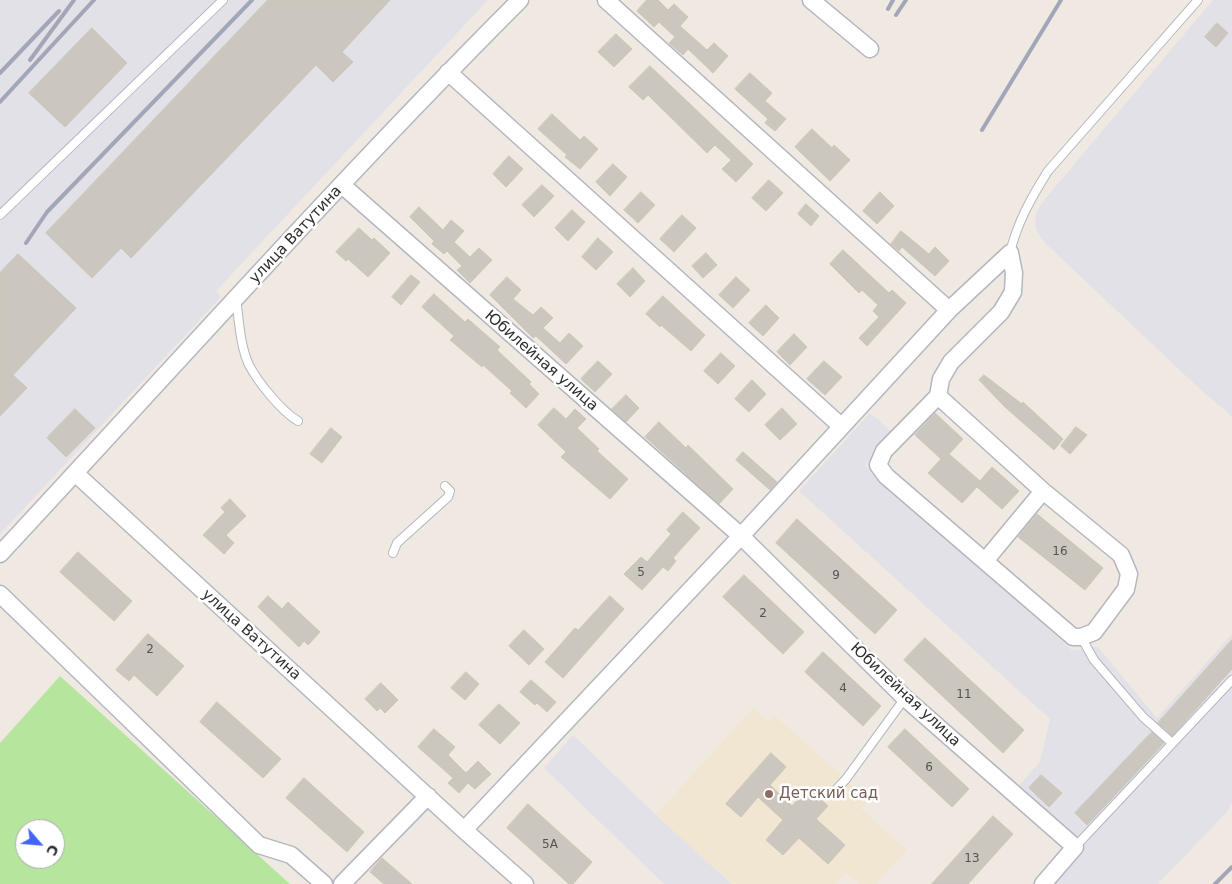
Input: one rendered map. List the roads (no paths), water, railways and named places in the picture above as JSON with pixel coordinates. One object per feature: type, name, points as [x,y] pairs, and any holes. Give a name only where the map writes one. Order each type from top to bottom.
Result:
[{"type":"street","name":"улица Ватутина","points":[[0,554],[448,72],[520,0]]},
{"type":"street","points":[[606,0],[949,310]]},
{"type":"street","points":[[811,0],[870,49]]},
{"type":"street","points":[[448,72],[841,426]]},
{"type":"street","name":"Юбилейная улица","points":[[342,185],[741,536],[904,698],[1075,848]]},
{"type":"street","points":[[464,830],[741,536],[949,310],[1010,253]]},
{"type":"street","points":[[938,396],[1043,491],[1121,555],[1130,574],[1126,589],[1094,632],[1081,637],[1073,637],[886,476],[878,465],[884,451],[938,396],[941,379],[951,362],[1001,312],[1013,292],[1014,273],[1010,253]]},
{"type":"street","name":"улица Ватутина","points":[[75,474],[525,884]]},
{"type":"street","points":[[985,561],[1043,491]]},
{"type":"street","points":[[0,594],[259,845],[291,855],[324,884]]},
{"type":"street","points":[[342,884],[428,796]]},
{"type":"street","points":[[1043,884],[1075,848]]},
{"type":"lane","points":[[0,215],[223,0]]},
{"type":"lane","points":[[1010,253],[1014,232],[1025,208],[1048,171],[1198,0]]},
{"type":"lane","points":[[236,299],[241,332],[249,364],[268,392],[288,415],[298,421]]},
{"type":"lane","points":[[393,553],[397,543],[448,497],[450,491],[446,486]]},
{"type":"lane","points":[[1081,637],[1094,660],[1143,717],[1172,744]]},
{"type":"lane","points":[[1075,848],[1232,680]]},
{"type":"lane","points":[[833,792],[846,779],[904,698]]},
{"type":"railway","points":[[30,60],[74,0]]},
{"type":"railway","points":[[0,102],[94,0]]},
{"type":"railway","points":[[26,243],[47,212],[252,0]]},
{"type":"railway","points":[[888,9],[893,0]]},
{"type":"railway","points":[[896,15],[906,0]]},
{"type":"railway","points":[[982,130],[1061,0]]},
{"type":"railway","points":[[0,73],[59,11]]},
{"type":"railway","points":[[1215,884],[1232,867]]},
{"type":"place","name":"Детский сад","points":[[769,794]]}]
